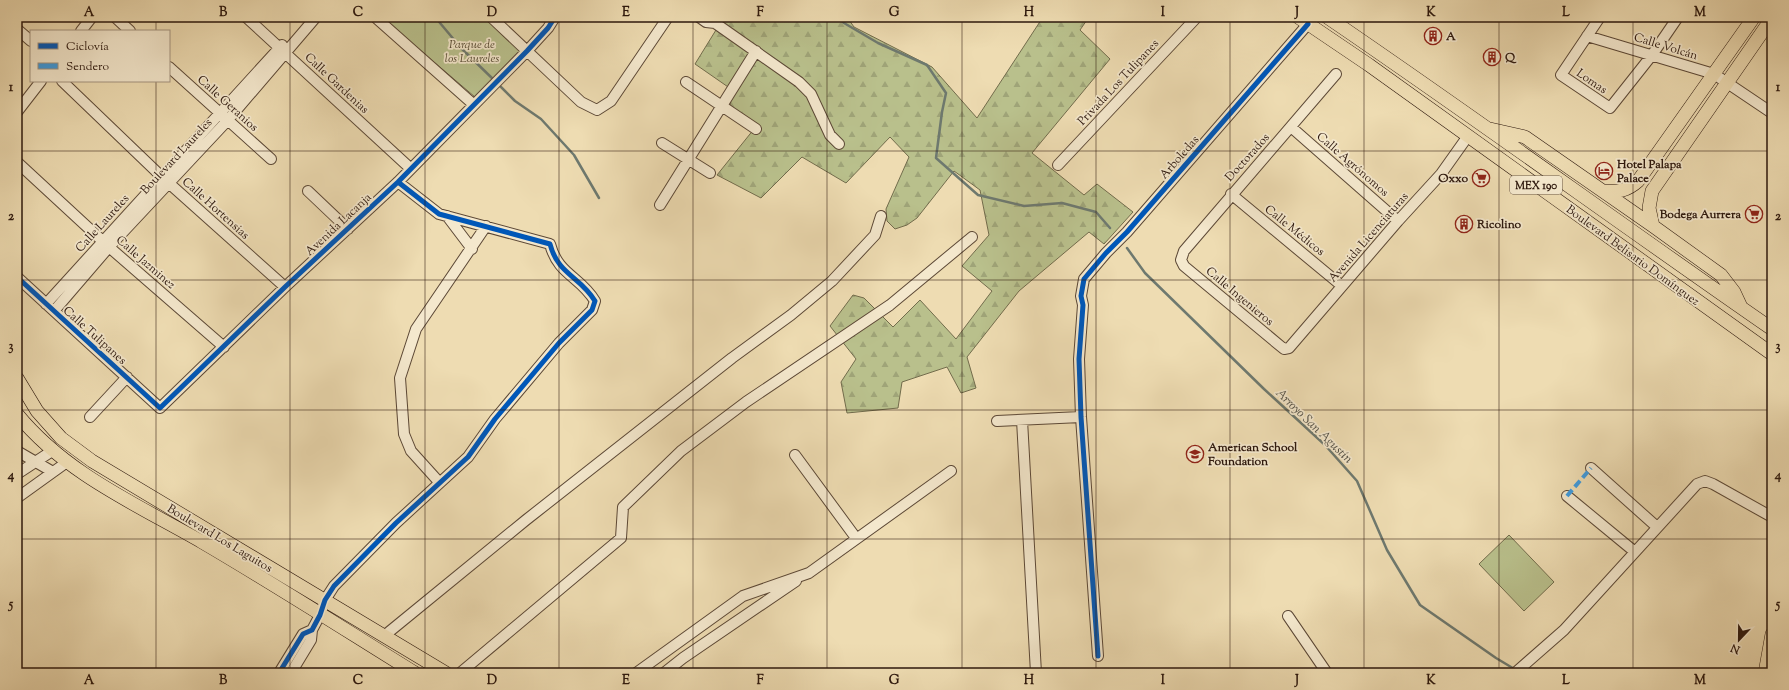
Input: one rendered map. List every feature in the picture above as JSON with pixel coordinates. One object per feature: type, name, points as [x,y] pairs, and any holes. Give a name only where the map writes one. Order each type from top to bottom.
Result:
[{"type":"main road","name":"Boulevard Belisario Domínguez","points":[[1327,17],[1772,329]]},
{"type":"main road","points":[[1604,191],[1622,191],[1631,187],[1638,181],[1754,17]]},
{"type":"main road","points":[[1653,226],[1649,208],[1652,191],[1772,18]]},
{"type":"main road","name":"Boulevard Belisario Domínguez","points":[[1303,20],[1772,354]]},
{"type":"main road","points":[[1463,133],[1468,116]]},
{"type":"main road","points":[[1483,127],[1525,137],[1604,191],[1721,275],[1734,292],[1741,308]]},
{"type":"main road","name":"Boulevard Los Laguitos","points":[[17,378],[37,411],[61,438],[92,461],[446,673]]},
{"type":"main road","name":"Boulevard Los Laguitos","points":[[17,414],[52,451],[66,462],[126,500],[201,542],[415,673]]},
{"type":"main road","points":[[1765,673],[1772,634]]},
{"type":"street","points":[[82,30],[92,17]]},
{"type":"street","points":[[115,17],[129,30]]},
{"type":"street","name":"Calle Gardenias","points":[[246,17],[410,168]]},
{"type":"street","points":[[282,49],[307,17]]},
{"type":"street","name":"Boulevard Laureles","points":[[50,308],[106,244],[223,117],[282,49],[316,17]]},
{"type":"street","points":[[375,17],[473,104]]},
{"type":"street","points":[[491,17],[581,102],[597,110],[611,101],[668,17]]},
{"type":"street","name":"Avenida Lacanja","points":[[160,408],[285,287],[398,182],[473,104],[527,51],[548,28],[555,17]]},
{"type":"street","points":[[699,17],[706,22],[714,20],[799,82],[811,94],[830,135],[839,144]]},
{"type":"street","name":"Privada Los Tulipanes","points":[[1058,165],[1197,17]]},
{"type":"street","points":[[1587,36],[1600,17]]},
{"type":"street","points":[[1652,55],[1678,17]]},
{"type":"street","name":"Arboledas","points":[[1098,656],[1081,417],[1079,359],[1082,309],[1081,291],[1084,279],[1106,253],[1127,232],[1303,20]]},
{"type":"street","points":[[17,29],[30,40]]},
{"type":"street","name":"Calle Volcán","points":[[1587,36],[1714,74],[1770,108]]},
{"type":"street","name":"Lomas","points":[[1587,36],[1561,75],[1610,108],[1652,55]]},
{"type":"street","points":[[660,205],[756,51]]},
{"type":"street","name":"Calle Geranios","points":[[170,68],[223,117],[271,158]]},
{"type":"street","name":"Doctorados","points":[[1181,260],[1184,251],[1231,194],[1336,74]]},
{"type":"street","points":[[17,112],[40,82]]},
{"type":"street","name":"Calle Hortensias","points":[[63,82],[165,180],[285,287]]},
{"type":"street","points":[[686,82],[756,129]]},
{"type":"street","name":"Calle Agrónomos","points":[[1291,127],[1398,221]]},
{"type":"street","name":"Avenida Licenciaturas","points":[[1284,349],[1289,348],[1398,221],[1441,174],[1463,133]]},
{"type":"street","points":[[662,143],[710,173]]},
{"type":"street","name":"Calle Jazminez","points":[[17,162],[106,244],[224,347]]},
{"type":"street","points":[[291,673],[312,640],[312,630],[320,615],[325,600],[334,586],[367,551],[468,456],[495,419],[559,343],[592,310],[595,301],[589,291],[553,257],[550,244],[439,214],[398,182]]},
{"type":"street","points":[[308,191],[348,229]]},
{"type":"street","name":"Calle Médicos","points":[[1231,194],[1342,286]]},
{"type":"street","points":[[446,216],[472,249]]},
{"type":"street","points":[[384,636],[526,520],[732,358],[791,315],[832,281],[875,235],[881,216]]},
{"type":"street","points":[[439,482],[411,451],[404,434],[400,378],[416,328],[472,249],[486,226]]},
{"type":"street","points":[[460,673],[621,538],[623,507],[681,451],[746,402],[890,305],[972,237]]},
{"type":"street","name":"Calle Ingenieros","points":[[1181,260],[1184,266],[1284,349]]},
{"type":"street","name":"Calle Tulipanes","points":[[17,277],[160,408]]},
{"type":"street","points":[[90,417],[126,378]]},
{"type":"street","points":[[997,421],[1081,417]]},
{"type":"street","points":[[1022,420],[1036,673]]},
{"type":"street","points":[[17,450],[53,472]]},
{"type":"street","points":[[17,474],[52,451]]},
{"type":"street","points":[[795,455],[856,538]]},
{"type":"street","points":[[17,498],[66,462]]},
{"type":"street","points":[[1591,468],[1658,527]]},
{"type":"street","points":[[664,673],[951,471]]},
{"type":"street","points":[[1515,673],[1564,630],[1697,484],[1705,481],[1713,484],[1772,517]]},
{"type":"street","points":[[1567,496],[1635,552]]},
{"type":"street","points":[[636,673],[742,596],[809,572]]},
{"type":"street","points":[[1288,616],[1327,673]]},
{"type":"street","points":[[279,673],[303,634],[312,630]]},
{"type":"green space","name":"Parque de los Laureles","points":[[381,17],[484,17],[520,51],[475,97]]},
{"type":"green space","points":[[724,17],[847,17],[854,27],[932,67],[977,118],[1043,17],[1089,17],[1080,30],[1110,59],[1032,153],[1084,195],[1097,184],[1133,212],[1104,244],[1089,232],[1019,291],[967,357],[976,388],[961,393],[947,367],[902,382],[898,408],[847,413],[841,382],[856,359],[830,326],[853,295],[864,298],[893,327],[920,300],[956,339],[992,291],[962,266],[989,235],[980,190],[954,171],[917,218],[907,225],[895,229],[887,221],[886,209],[909,157],[890,137],[846,183],[802,157],[761,198],[717,175],[754,129],[730,108],[731,89],[695,64]]},
{"type":"green space","points":[[1509,535],[1554,582],[1524,611],[1479,564]]},
{"type":"waterway","points":[[435,17],[461,48],[495,81]]},
{"type":"waterway","name":"Arroyo San Agustín","points":[[838,17],[844,23],[878,43],[927,65],[946,93],[936,158],[978,195],[1024,206],[1062,203],[1096,212],[1110,228]]},
{"type":"waterway","points":[[498,84],[515,101],[541,119],[574,155],[599,198]]},
{"type":"waterway","name":"Arroyo San Agustín","points":[[1127,248],[1145,273],[1264,389],[1325,445],[1357,481],[1387,550],[1420,605],[1496,658],[1516,670]]},
{"type":"marked path","points":[[1567,496],[1591,468]]},
{"type":"cycle path","points":[[17,277],[160,408],[285,287],[398,182],[527,51],[548,28],[555,17]]},
{"type":"cycle path","points":[[1098,656],[1081,417],[1079,359],[1083,305],[1081,296],[1084,279],[1106,253],[1127,232],[1308,24]]},
{"type":"cycle path","points":[[279,673],[303,634],[312,630],[320,615],[325,600],[334,586],[396,523],[468,457],[495,419],[559,343],[592,310],[595,301],[583,286],[558,262],[550,244],[439,214],[398,182]]},
{"type":"place","name":"A","points":[[1433,36]]},
{"type":"place","name":"Q","points":[[1492,57]]},
{"type":"place","name":"Hotel Palapa Palace","points":[[1604,171]]},
{"type":"place","name":"Oxxo","points":[[1481,178]]},
{"type":"place","name":"Bodega Aurrera","points":[[1754,214]]},
{"type":"place","name":"Ricolino","points":[[1464,224]]},
{"type":"place","name":"American School Foundation","points":[[1195,454]]}]
